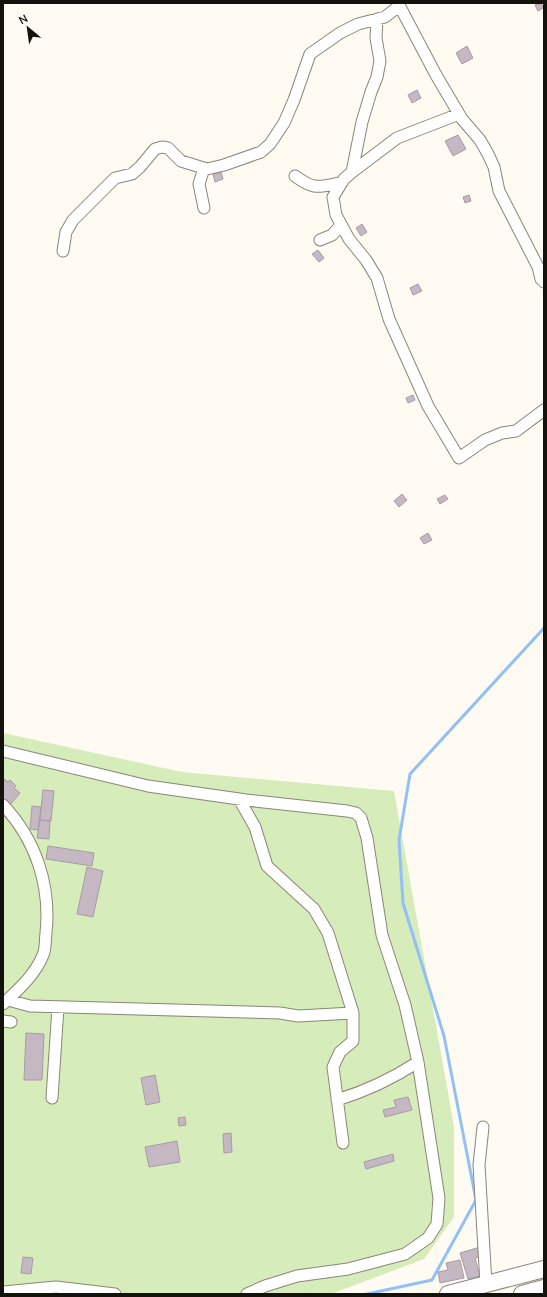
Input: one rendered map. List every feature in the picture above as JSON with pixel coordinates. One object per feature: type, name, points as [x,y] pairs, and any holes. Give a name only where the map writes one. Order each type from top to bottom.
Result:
[{"type":"highway","points":[[448,1294],[544,1269]]},
{"type":"highway","points":[[522,1294],[544,1288]]},
{"type":"street","points":[[63,251],[66,232],[73,220],[115,178],[132,174],[140,168],[155,149],[162,147],[168,148],[181,161],[204,168],[224,165],[261,152],[270,144],[284,122],[294,100],[310,54],[340,32],[358,24],[377,19],[394,12],[399,4]]},
{"type":"street","points":[[399,4],[436,76],[488,154],[494,167],[499,191],[538,267],[541,279],[544,282]]},
{"type":"street","points":[[352,172],[362,122],[380,61],[376,38],[377,19]]},
{"type":"street","points":[[460,114],[397,138],[352,172],[340,184],[333,197],[333,206],[341,225],[377,278],[389,319],[428,406],[459,458],[485,440],[502,433],[516,432],[544,410]]},
{"type":"street","points":[[204,168],[199,184],[204,208]]},
{"type":"street","points":[[295,176],[309,186],[319,187],[340,184]]},
{"type":"street","points":[[320,240],[332,235],[341,225]]},
{"type":"street","points":[[3,751],[148,786],[239,799],[347,811],[356,813],[361,818],[367,838],[382,935],[405,1005],[418,1062],[439,1198],[437,1224],[428,1238],[405,1254],[348,1269],[297,1276],[247,1294]]},
{"type":"street","points":[[239,799],[255,827],[267,866],[314,909],[328,933],[353,1013],[353,1041],[340,1052],[333,1067],[343,1143]]},
{"type":"street","points":[[3,805],[25,831],[41,870],[48,910],[44,954],[28,980],[5,1002]]},
{"type":"street","points":[[5,1002],[30,1006],[280,1013],[298,1016],[353,1013]]},
{"type":"street","points":[[52,1098],[52,1079],[58,1007]]},
{"type":"street","points":[[338,1100],[398,1076],[418,1062]]},
{"type":"street","points":[[483,1127],[479,1165],[486,1284]]},
{"type":"street","points":[[3,1292],[56,1287],[115,1294]]},
{"type":"green space","points":[[3,733],[182,772],[394,791],[454,1126],[454,1217],[424,1259],[331,1294],[3,1294]]},
{"type":"building","points":[[541,3],[543,8],[538,11],[535,5]]},
{"type":"building","points":[[467,46],[473,58],[462,64],[456,53]]},
{"type":"building","points":[[417,90],[421,98],[412,103],[408,95]]},
{"type":"building","points":[[458,135],[466,149],[453,156],[445,141]]},
{"type":"building","points":[[221,172],[223,179],[215,182],[213,174]]},
{"type":"building","points":[[469,195],[471,201],[465,203],[463,197]]},
{"type":"building","points":[[362,224],[367,232],[361,236],[356,228]]},
{"type":"building","points":[[318,250],[324,258],[319,262],[312,254]]},
{"type":"building","points":[[418,284],[422,291],[413,295],[410,288]]},
{"type":"building","points":[[413,395],[415,400],[408,403],[406,398]]},
{"type":"building","points":[[402,494],[407,500],[399,507],[394,501]]},
{"type":"building","points":[[445,495],[448,499],[440,504],[437,499]]},
{"type":"building","points":[[428,533],[432,540],[424,544],[420,538]]},
{"type":"building","points":[[3,778],[8,782],[10,780],[16,786],[14,788],[20,793],[10,805],[3,798]]},
{"type":"building","points":[[43,790],[54,791],[51,821],[40,820]]},
{"type":"building","points":[[32,806],[41,807],[38,830],[30,829]]},
{"type":"building","points":[[40,820],[50,821],[49,839],[37,838]]},
{"type":"building","points":[[48,846],[94,853],[92,866],[46,859]]},
{"type":"building","points":[[87,867],[103,871],[93,917],[77,914]]},
{"type":"building","points":[[26,1033],[44,1034],[42,1080],[24,1080]]},
{"type":"building","points":[[155,1075],[160,1102],[146,1105],[141,1078]]},
{"type":"building","points":[[408,1097],[412,1110],[385,1117],[383,1110],[396,1107],[394,1100]]},
{"type":"building","points":[[185,1117],[186,1125],[179,1126],[178,1118]]},
{"type":"building","points":[[231,1133],[232,1152],[224,1153],[223,1134]]},
{"type":"building","points":[[177,1141],[180,1162],[149,1167],[145,1147]]},
{"type":"building","points":[[393,1154],[394,1161],[366,1169],[364,1162]]},
{"type":"building","points":[[480,1247],[482,1256],[475,1258],[480,1276],[468,1279],[460,1253]]},
{"type":"building","points":[[23,1257],[33,1258],[31,1274],[21,1273]]},
{"type":"building","points":[[460,1260],[464,1278],[440,1283],[438,1272],[448,1270],[446,1263]]},
{"type":"waterway","points":[[367,1294],[432,1280],[476,1200],[444,1036],[403,903],[399,840],[410,774],[544,628]]}]
